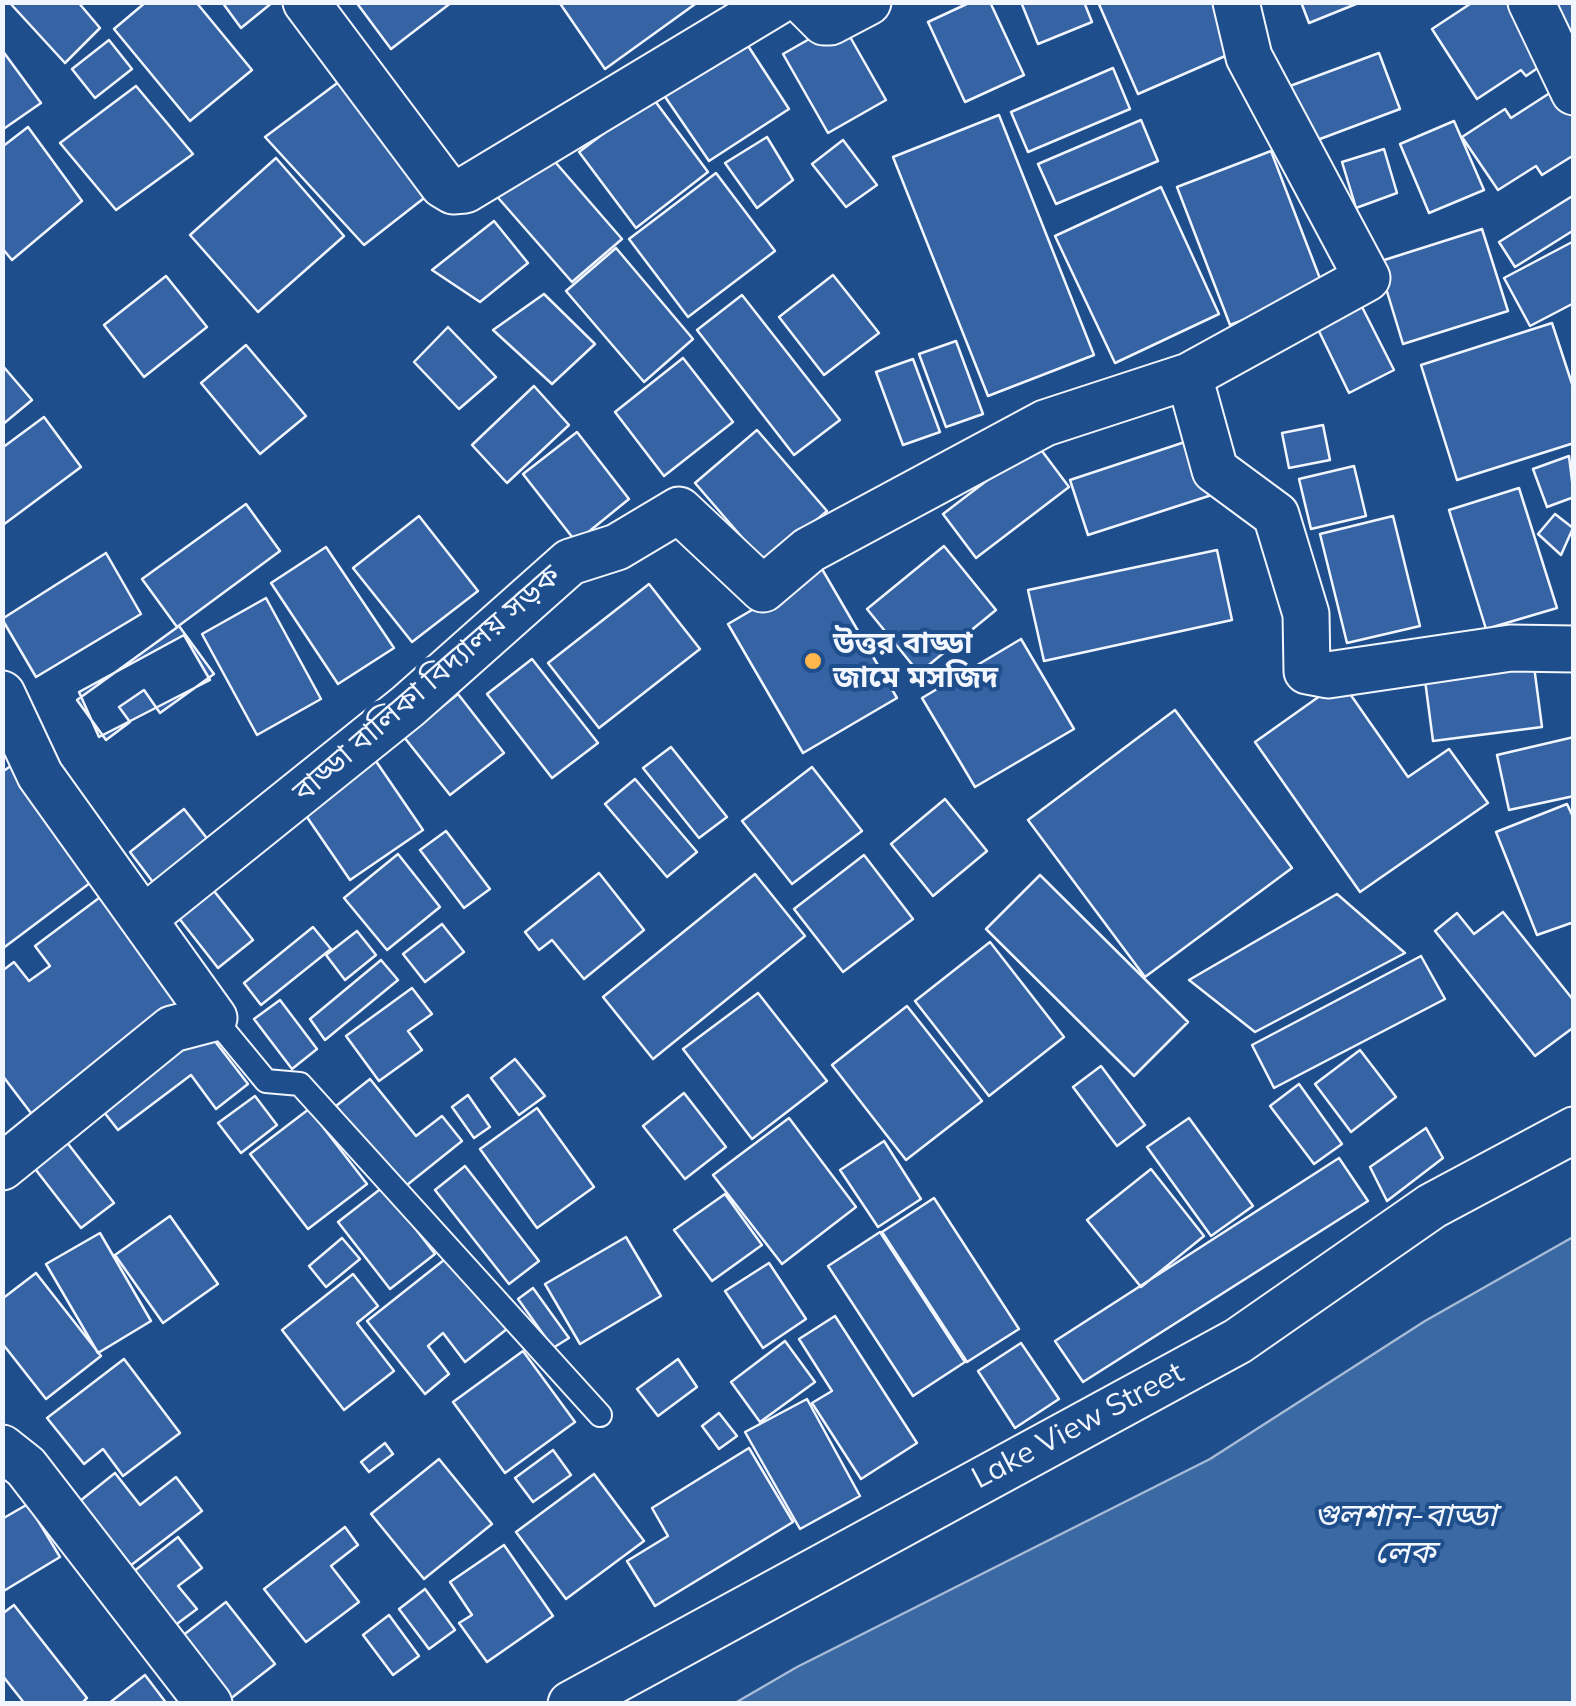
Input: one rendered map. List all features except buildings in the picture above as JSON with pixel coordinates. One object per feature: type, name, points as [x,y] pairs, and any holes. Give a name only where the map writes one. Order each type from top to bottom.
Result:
[{"type":"street","points":[[306,2],[444,184],[454,190],[465,190],[777,2]]},
{"type":"street","points":[[804,2],[824,22],[830,22],[868,2]]},
{"type":"street","points":[[1236,2],[1249,57],[1367,278],[1189,376],[1215,470],[1276,515],[1306,614],[1307,671],[1328,674],[1511,648],[1574,650]]},
{"type":"street","points":[[1531,2],[1574,92]]},
{"type":"street","name":"বাড্ডা বালিকা বিদ্যালয় সড়ক","points":[[143,919],[408,706],[570,562],[617,547],[679,510],[763,589],[809,550],[1045,423],[1189,376]]},
{"type":"street","points":[[2,694],[40,775],[214,1018],[172,1030],[2,1167]]},
{"type":"street","name":"Lake View Street","points":[[572,1704],[1238,1341],[1432,1206],[1574,1130]]},
{"type":"street","points":[[2,1448],[26,1467],[209,1704]]},
{"type":"lane","points":[[214,1018],[266,1081],[300,1084],[600,1415]]},
{"type":"water","name":"গুলশান-বাড্ডা লেক","points":[[1573,1237],[1573,1703],[735,1703],[797,1667],[1210,1459],[1425,1321]]},
{"type":"place","name":"উত্তর বাড্ডা জামে মসজিদ","points":[[813,661]]}]
